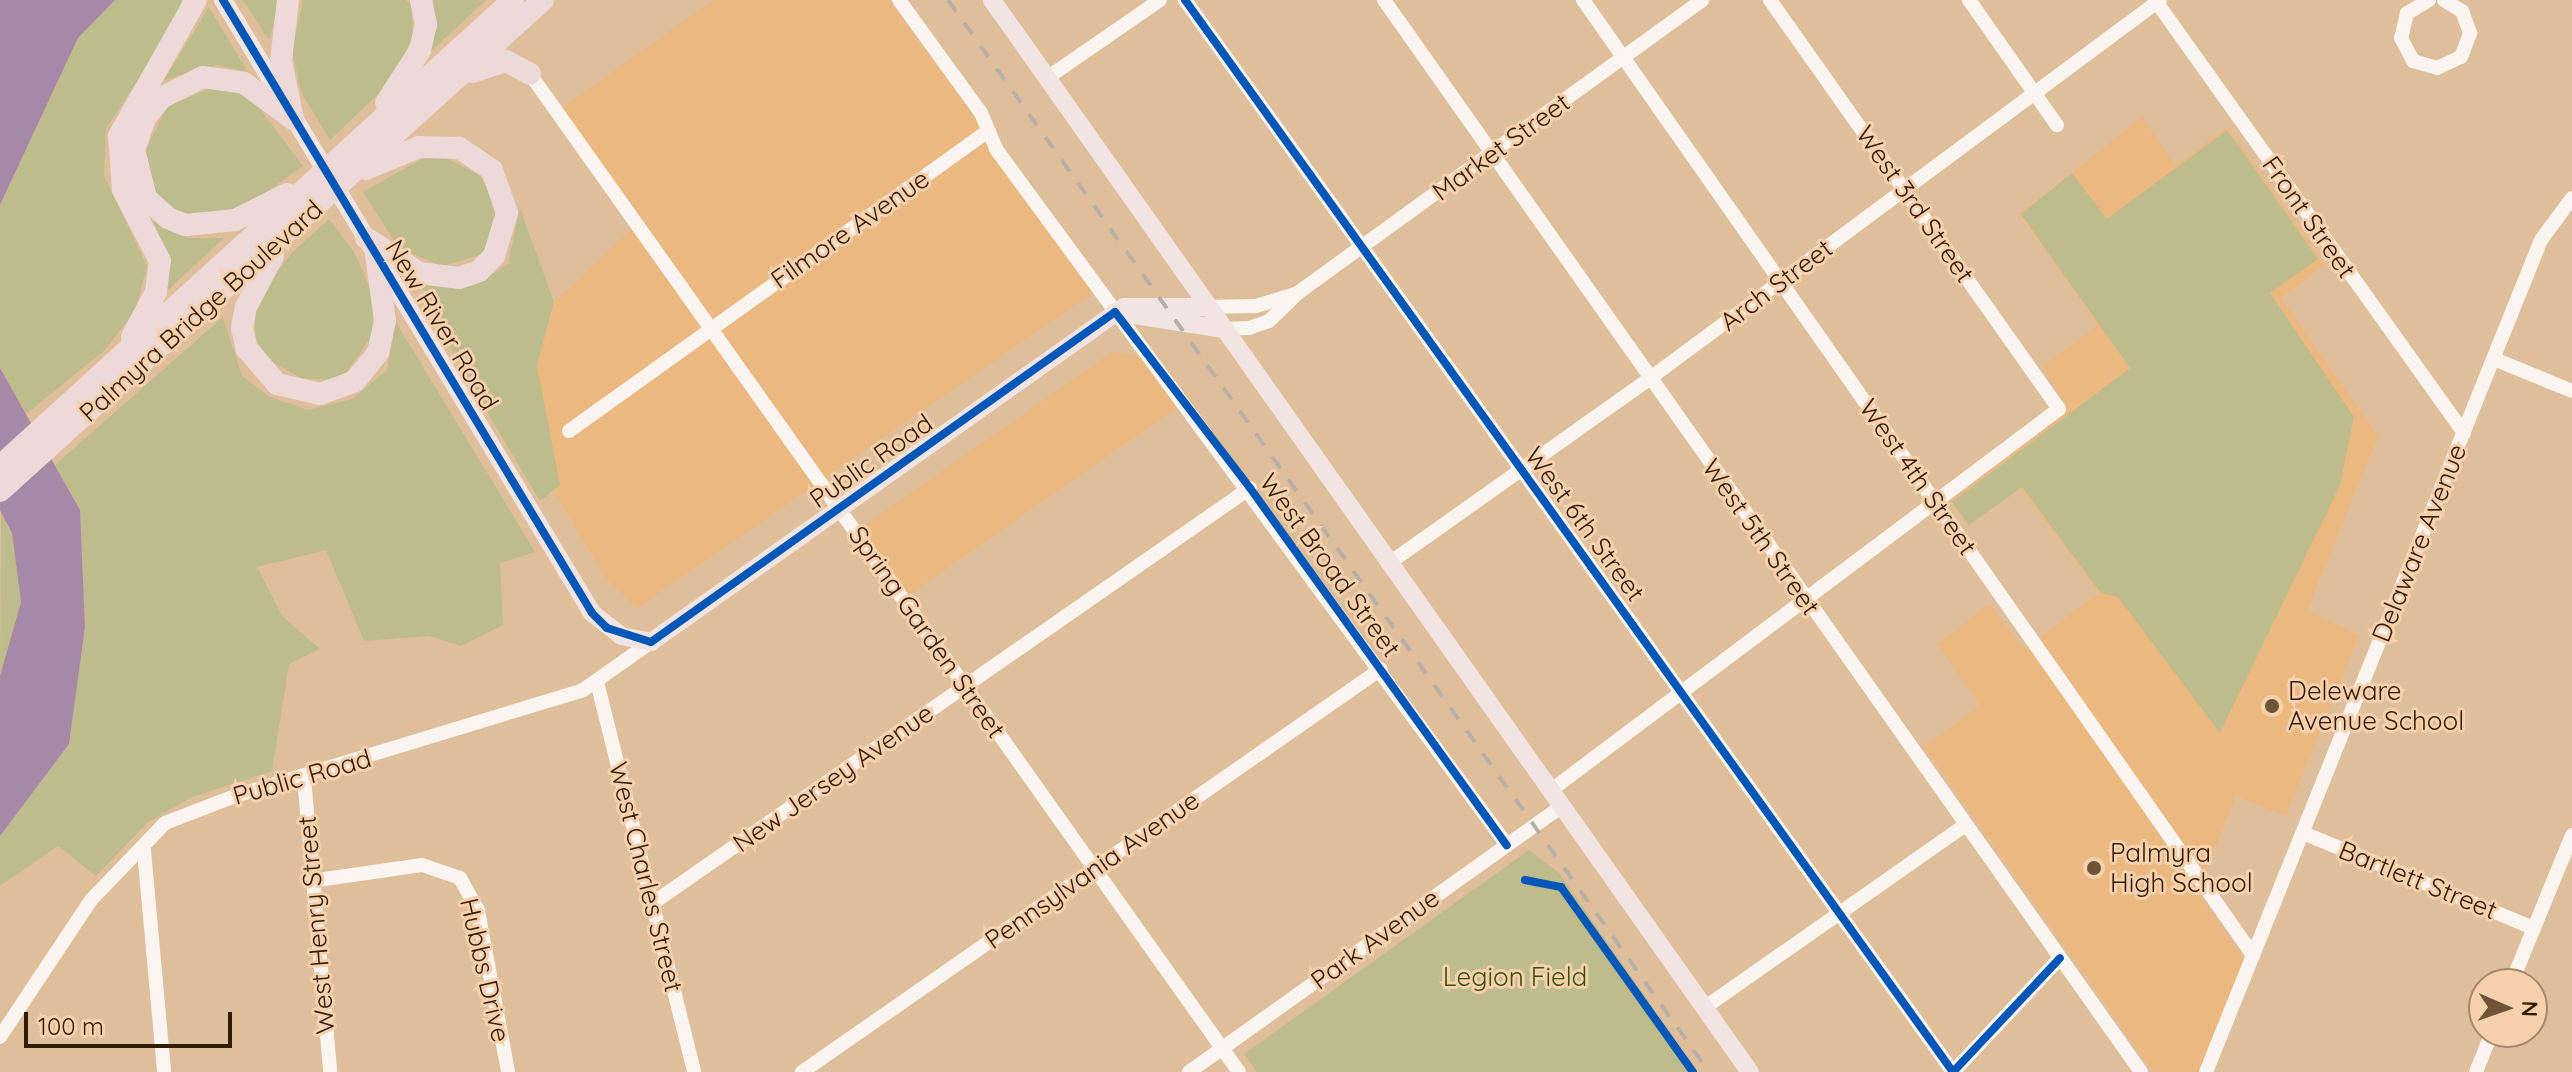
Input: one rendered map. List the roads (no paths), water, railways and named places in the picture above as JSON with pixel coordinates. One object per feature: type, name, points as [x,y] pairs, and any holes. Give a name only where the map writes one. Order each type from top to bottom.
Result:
[{"type":"highway","points":[[119,358],[151,303],[160,261],[123,190],[119,136],[196,0]]},
{"type":"highway","points":[[288,0],[281,61],[293,119]]},
{"type":"highway","points":[[359,140],[420,50],[426,24],[421,0]]},
{"type":"highway","name":"Palmyra Bridge Boulevard","points":[[0,491],[40,442],[119,358],[513,0]]},
{"type":"highway","name":"Palmyra Bridge Boulevard","points":[[0,466],[40,442],[288,232],[543,0]]},
{"type":"highway","points":[[518,22],[530,74]]},
{"type":"highway","points":[[457,78],[500,61],[530,74]]},
{"type":"highway","points":[[293,119],[234,79],[203,77],[179,85],[153,107],[139,130],[134,160],[141,189],[168,218],[203,227],[245,216],[317,178]]},
{"type":"highway","points":[[351,176],[419,147],[451,146],[477,156],[492,170],[506,202],[500,247],[470,275],[430,277],[371,246]]},
{"type":"highway","points":[[288,232],[251,295],[242,328],[252,360],[277,384],[298,392],[344,387],[378,353],[385,321],[371,246]]},
{"type":"main road","name":"New River Road","points":[[223,0],[592,613],[613,632],[651,642]]},
{"type":"main road","name":"West Broad Street","points":[[992,0],[1750,1072]]},
{"type":"main road","name":"Public Road","points":[[651,642],[1115,312],[1137,304],[1208,307]]},
{"type":"main road","points":[[1115,312],[1223,329]]},
{"type":"street","name":"West Broad Street","points":[[899,0],[988,131],[996,149],[1115,312],[1250,488],[1507,845]]},
{"type":"street","points":[[1047,78],[1160,0]]},
{"type":"street","name":"West 6th Street","points":[[1185,0],[1953,1072]]},
{"type":"street","name":"West 5th Street","points":[[1384,0],[1491,156],[2141,1072]]},
{"type":"street","name":"West 4th Street","points":[[1583,0],[2253,955]]},
{"type":"street","name":"Market Street","points":[[1223,329],[1269,321],[1299,292],[1491,156],[1702,0]]},
{"type":"street","name":"West 3rd Street","points":[[1770,0],[2059,409]]},
{"type":"street","points":[[1969,0],[2057,125]]},
{"type":"street","points":[[2429,0],[2413,7],[2401,28],[2406,52],[2427,67],[2445,67],[2466,50],[2468,23],[2454,2]]},
{"type":"street","name":"Arch Street","points":[[1388,564],[1649,379],[2157,1]]},
{"type":"street","name":"Front Street","points":[[2157,1],[2464,433]]},
{"type":"street","name":"Spring Garden Street","points":[[530,74],[1239,1072]]},
{"type":"street","name":"Filmore Avenue","points":[[569,431],[988,131]]},
{"type":"street","name":"Delaware Avenue","points":[[2206,1072],[2547,228],[2572,198]]},
{"type":"street","name":"Market Street","points":[[1208,307],[1256,306],[1299,292]]},
{"type":"street","points":[[2494,359],[2572,391]]},
{"type":"street","name":"Park Avenue","points":[[1189,1072],[1507,845],[1555,799],[1681,693],[2059,409]]},
{"type":"street","name":"New Jersey Avenue","points":[[653,903],[1250,488]]},
{"type":"street","name":"Public Road","points":[[0,1037],[91,900],[144,851],[165,823],[212,803],[304,778],[597,682],[651,642]]},
{"type":"street","name":"Pennsylvania Avenue","points":[[802,1072],[1381,669]]},
{"type":"street","name":"West Charles Street","points":[[597,682],[694,1072]]},
{"type":"street","name":"West Henry Street","points":[[304,778],[330,1072]]},
{"type":"street","points":[[1704,1008],[1965,825]]},
{"type":"street","name":"Bartlett Street","points":[[2303,833],[2534,928]]},
{"type":"street","points":[[2518,968],[2572,835]]},
{"type":"street","points":[[144,851],[164,1072]]},
{"type":"street","name":"Hubbs Drive","points":[[311,881],[422,865],[460,878],[478,911],[508,1072]]},
{"type":"street","points":[[1953,1072],[2060,958]]},
{"type":"street","points":[[2476,1072],[2486,1048]]},
{"type":"railway","points":[[948,0],[1709,1072]]},
{"type":"place","name":"Deleware Avenue School","points":[[2272,706]]},
{"type":"place","name":"Palmyra High School","points":[[2094,868]]},
{"type":"park label","name":"Legion Field","points":[[1515,977]]}]
